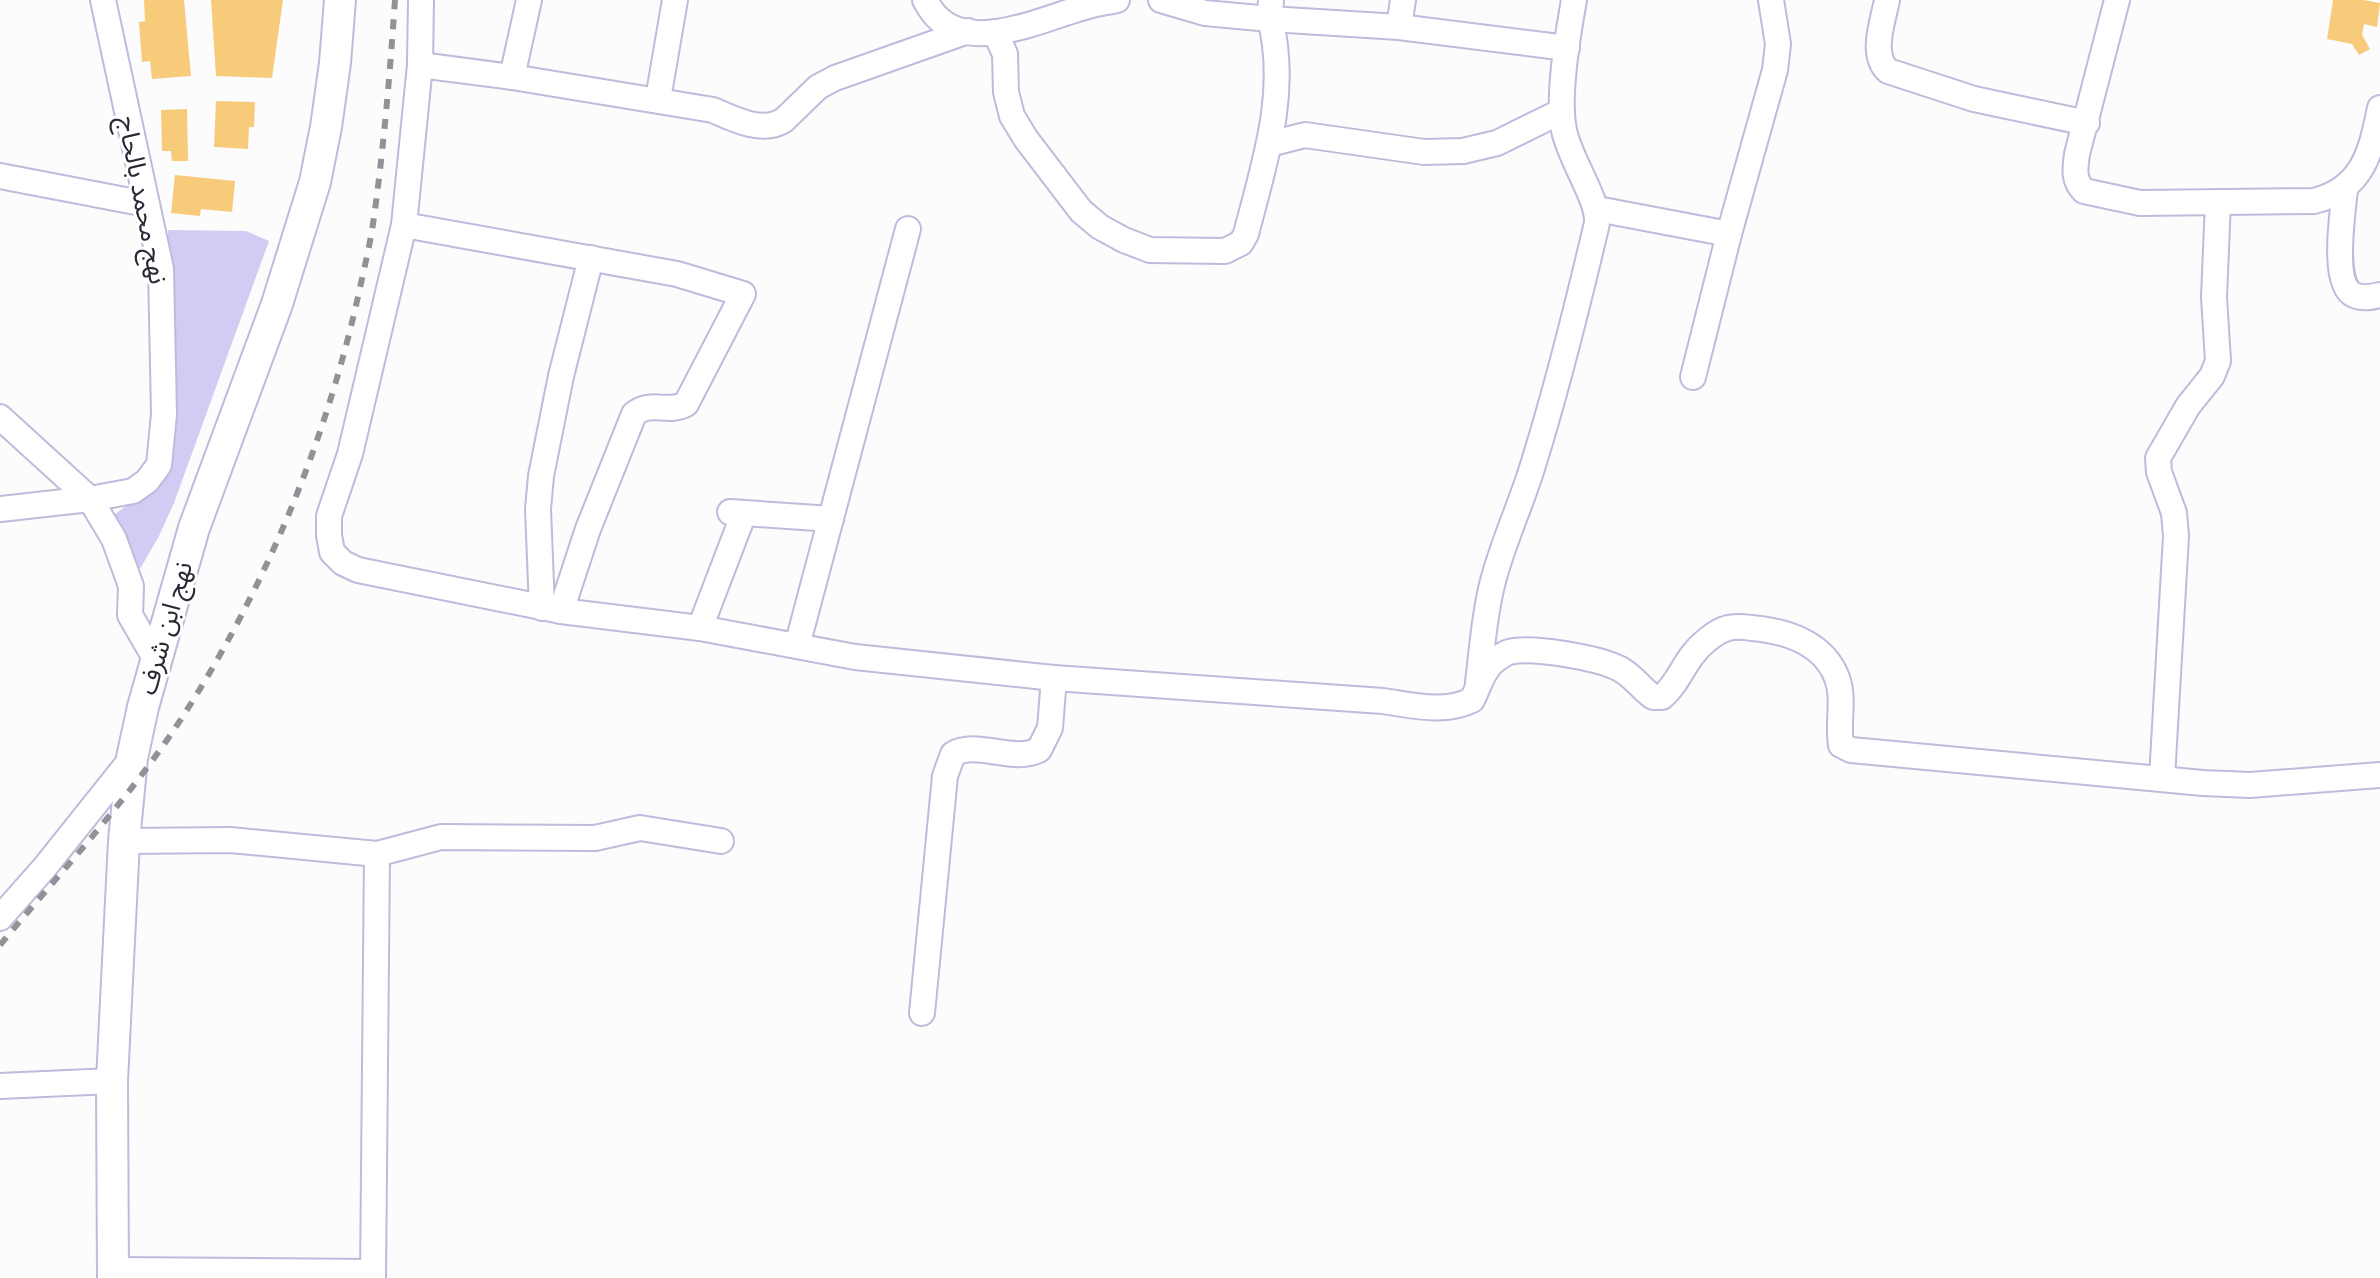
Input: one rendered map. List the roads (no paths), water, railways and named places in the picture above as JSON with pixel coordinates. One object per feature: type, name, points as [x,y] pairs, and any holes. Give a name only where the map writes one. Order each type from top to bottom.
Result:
[{"type":"main road","name":"نهج ابن شرف","points":[[113,1274],[112,1081],[124,841],[132,758],[194,528],[277,304],[315,182],[335,63],[340,0]]},
{"type":"street","name":"نهج محمد بالحاج","points":[[0,509],[133,491],[147,481],[159,465],[164,414],[161,269],[103,0]]},
{"type":"street","points":[[421,0],[420,65],[404,225],[350,454],[329,516],[332,552],[343,563],[374,574],[551,610],[700,628],[855,657],[1054,678],[1383,701],[1435,708],[1472,700],[1491,664],[1505,654],[1531,651],[1615,666],[1629,674],[1653,697],[1662,697],[1694,651],[1717,632],[1742,627],[1772,630],[1792,635],[1813,647],[1828,662],[1836,675],[1841,698],[1840,741],[1846,748],[2250,785],[2380,775]]},
{"type":"street","points":[[512,77],[529,0]]},
{"type":"street","points":[[658,99],[675,0]]},
{"type":"street","points":[[925,0],[936,16],[947,24],[968,31],[995,32],[1117,0]]},
{"type":"street","points":[[1161,0],[1232,17],[1270,10],[1567,48]]},
{"type":"street","points":[[1399,27],[1403,0]]},
{"type":"street","points":[[1478,684],[1492,585],[1557,386],[1597,223],[1597,209],[1571,153],[1562,111],[1574,0]]},
{"type":"street","points":[[1693,377],[1775,70],[1778,44],[1771,0]]},
{"type":"street","points":[[1887,0],[1879,42],[1881,61],[1888,71],[1974,99],[2087,123]]},
{"type":"street","points":[[2117,0],[2075,166],[2077,185],[2084,191],[2140,203],[2314,201],[2332,197],[2345,189],[2368,155],[2380,108]]},
{"type":"street","points":[[995,32],[1005,54],[1009,106],[1026,139],[1081,211],[1100,227],[1136,245],[1170,252],[1214,252],[1225,251],[1241,243],[1246,234],[1270,144],[1277,58],[1270,10]]},
{"type":"street","points":[[420,65],[658,99],[772,126],[784,120],[818,87],[835,78],[968,31]]},
{"type":"street","points":[[1270,144],[1305,135],[1424,152],[1463,151],[1497,143],[1562,111]]},
{"type":"street","points":[[0,176],[146,204]]},
{"type":"street","points":[[2345,189],[2342,278],[2346,289],[2354,295],[2366,298],[2380,295]]},
{"type":"street","points":[[2162,778],[2176,536],[2174,513],[2159,472],[2158,458],[2188,406],[2212,376],[2218,361],[2214,297],[2218,202]]},
{"type":"street","points":[[1597,209],[1729,234]]},
{"type":"street","points":[[404,225],[677,274],[743,294],[686,404],[677,408],[645,407],[634,414],[588,529],[551,610]]},
{"type":"street","points":[[797,646],[908,229]]},
{"type":"street","points":[[551,610],[538,509],[541,476],[561,376],[591,258]]},
{"type":"street","points":[[0,417],[90,499],[114,539],[131,586],[130,615],[156,660]]},
{"type":"street","points":[[700,628],[736,513],[831,519]]},
{"type":"street","points":[[922,1013],[949,761],[953,754],[964,750],[1021,755],[1039,750],[1050,728],[1054,678]]},
{"type":"street","points":[[0,918],[132,758]]},
{"type":"street","points":[[124,841],[230,840],[377,854],[441,837],[595,838],[640,828],[721,841]]},
{"type":"street","points":[[113,1274],[373,1275],[377,854]]},
{"type":"street","points":[[0,1086],[112,1081]]},
{"type":"railway","points":[[0,945],[120,803],[185,713],[243,612],[292,506],[332,396],[368,250],[384,136],[395,0]]}]
